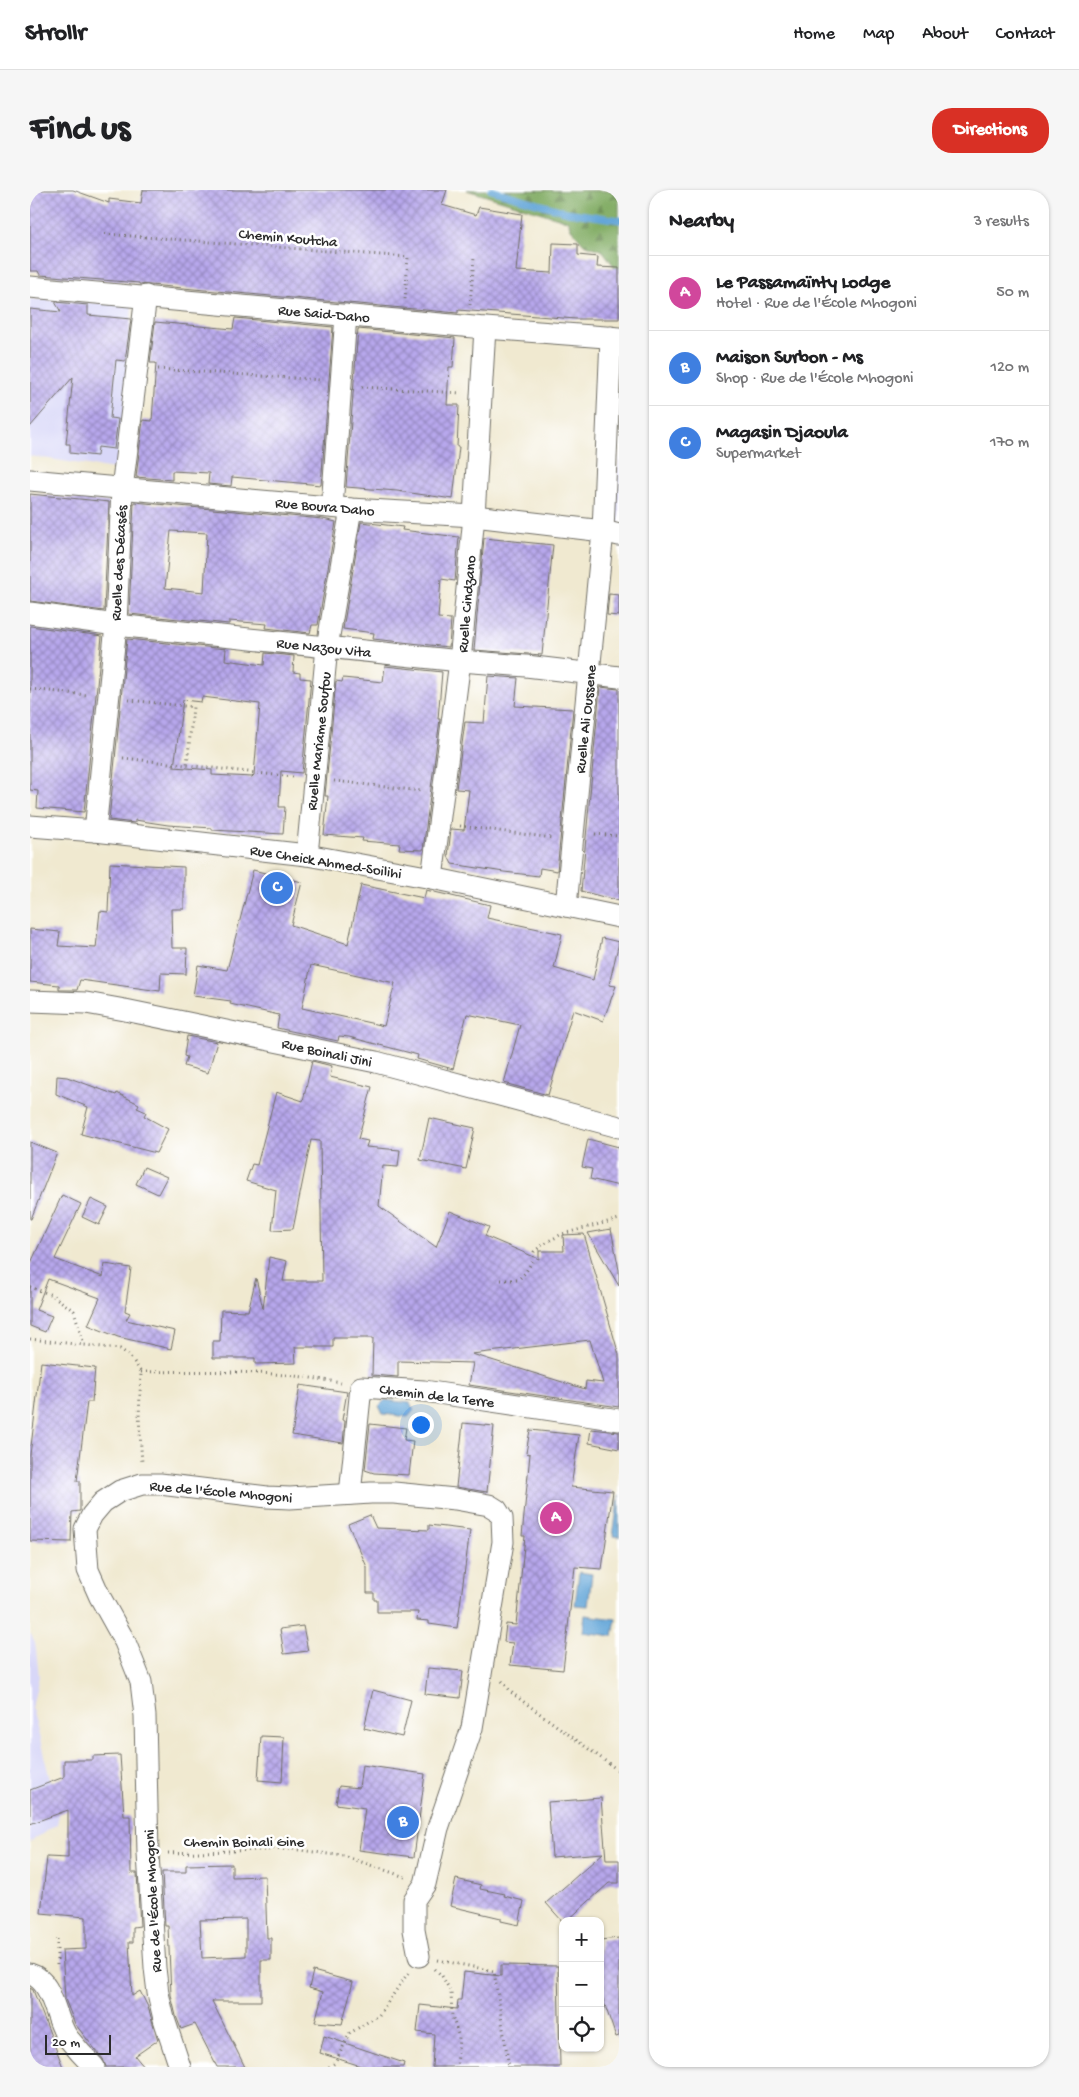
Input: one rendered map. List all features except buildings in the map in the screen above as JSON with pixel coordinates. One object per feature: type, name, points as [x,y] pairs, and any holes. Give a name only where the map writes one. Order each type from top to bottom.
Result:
[{"type":"street","name":"Rue Said-Daho","points":[[30,287],[477,327],[615,337]]},
{"type":"street","name":"Ruelle des Décasés","points":[[95,831],[116,625],[122,489],[146,296]]},
{"type":"street","name":"Ruelle Mariame Soufou","points":[[307,855],[342,508],[342,382],[346,315]]},
{"type":"street","name":"Ruelle Cindzano","points":[[432,878],[460,662],[474,516],[481,394],[477,327]]},
{"type":"street","name":"Ruelle Ali Oussene","points":[[566,906],[589,674],[611,533],[615,337]]},
{"type":"street","name":"Rue Boura Daho","points":[[30,480],[342,508],[474,516],[611,533]]},
{"type":"street","name":"Rue Nazou Vita","points":[[30,613],[116,625],[460,662],[526,666],[619,678]]},
{"type":"street","name":"Rue Cheick Ahmed-Soilihi","points":[[30,826],[95,831],[307,855],[432,878],[619,917]]},
{"type":"street","name":"Rue Boinali Jini","points":[[30,1001],[86,1003],[376,1062],[619,1127]]},
{"type":"street","name":"Chemin de la Terre","points":[[350,1494],[361,1387],[424,1391],[619,1420]]},
{"type":"street","name":"Rue de l'École Mhogoni","points":[[180,2067],[158,1993],[155,1968],[148,1854],[145,1716],[141,1682],[125,1642],[100,1597],[88,1570],[85,1546],[85,1529],[92,1515],[102,1502],[120,1491],[142,1484],[160,1484],[290,1498],[394,1493],[455,1499],[489,1505],[497,1510],[502,1518],[503,1542],[472,1728],[438,1828],[425,1884],[414,1900],[414,1930],[419,1956]]},
{"type":"street","points":[[30,1974],[37,1976],[45,1984],[59,2023],[68,2038],[94,2067]]},
{"type":"path","name":"Chemin Koutcha","points":[[105,234],[408,257],[403,319]]},
{"type":"path","points":[[474,258],[477,327]]},
{"type":"path","points":[[137,368],[342,382],[364,388],[481,394]]},
{"type":"path","points":[[30,688],[193,707],[187,765]]},
{"type":"path","points":[[103,755],[443,793]]},
{"type":"path","points":[[439,823],[573,841]]},
{"type":"path","points":[[501,1280],[518,1280],[533,1260],[534,1252],[543,1244],[556,1237],[619,1219]]},
{"type":"path","points":[[30,1287],[52,1295],[74,1311],[84,1344]]},
{"type":"path","points":[[30,1339],[120,1349],[130,1356],[140,1372],[139,1417],[142,1450],[142,1484]]},
{"type":"path","points":[[140,1372],[240,1371],[310,1376],[361,1387]]},
{"type":"path","points":[[483,1656],[512,1694],[619,1771]]},
{"type":"path","name":"Chemin Boinali Gine","points":[[148,1854],[292,1849],[344,1856],[425,1884]]},
{"type":"path","points":[[419,1956],[494,1971],[509,2067]]},
{"type":"path","points":[[329,2067],[335,2063],[350,2033],[379,2015],[419,1956]]},
{"type":"path","points":[[419,1956],[442,1976],[451,1992],[452,2016],[459,2037],[457,2067]]},
{"type":"shaded area","points":[[30,299],[132,305],[121,470],[30,456]]},
{"type":"shaded area","points":[[619,450],[619,523],[613,522]]},
{"type":"shaded area","points":[[30,1633],[35,1642],[39,1676],[32,1708],[59,1815],[57,1824],[30,1842]]},
{"type":"green space","points":[[467,190],[619,191],[619,273],[603,251],[584,244],[571,229],[568,221]]},
{"type":"water","points":[[385,1400],[410,1403],[414,1410],[408,1417],[383,1414],[379,1406]]},
{"type":"water","points":[[619,1495],[619,1537],[613,1536]]},
{"type":"water","points":[[579,1572],[592,1574],[588,1606],[575,1605]]},
{"type":"water","points":[[585,1615],[616,1619],[613,1636],[583,1632]]},
{"type":"waterway","points":[[491,190],[567,212],[619,220]]},
{"type":"place","name":"Magasin Djaoula","points":[[277,888]]},
{"type":"place","name":"Le Passamaïnty Lodge","points":[[556,1518]]},
{"type":"place","name":"Maison Surbon - Ms","points":[[403,1822]]}]
